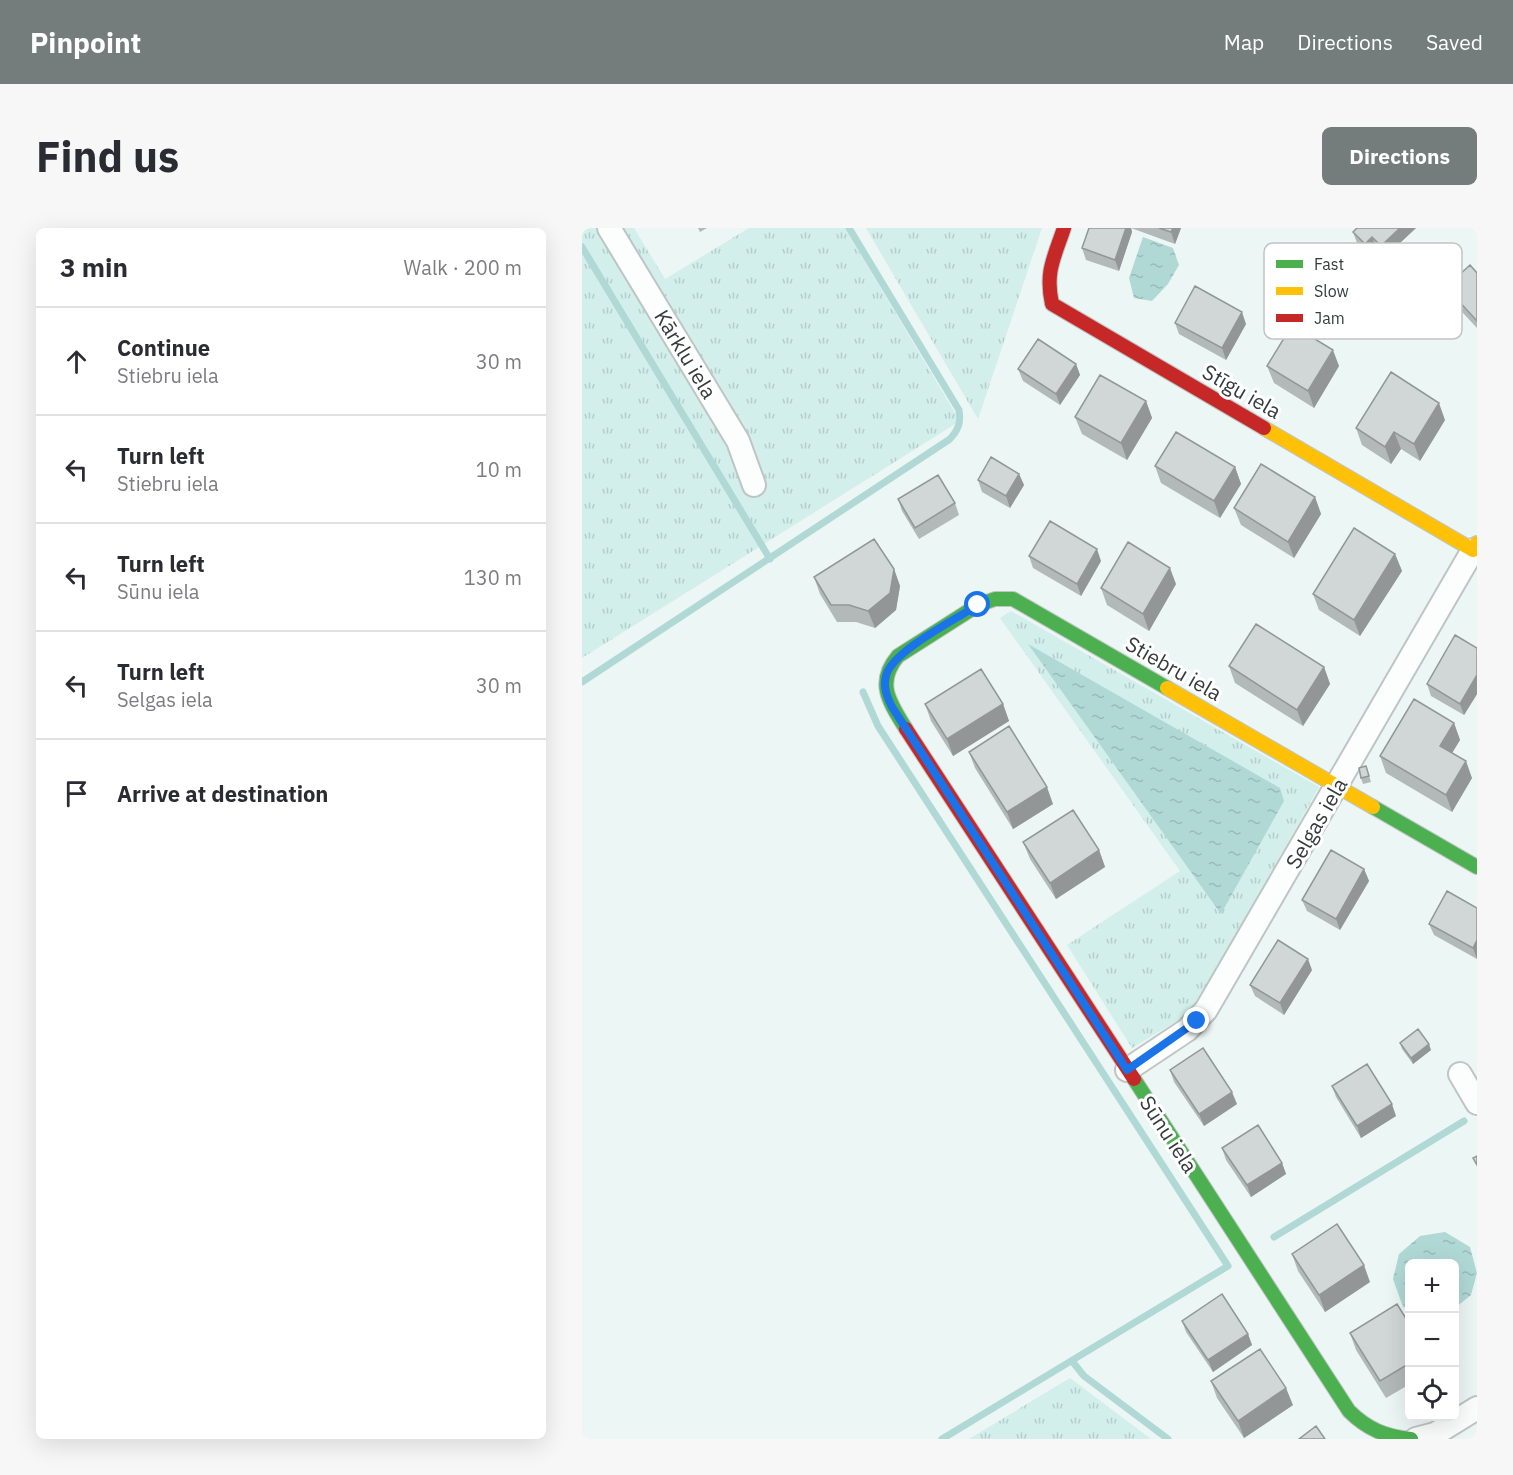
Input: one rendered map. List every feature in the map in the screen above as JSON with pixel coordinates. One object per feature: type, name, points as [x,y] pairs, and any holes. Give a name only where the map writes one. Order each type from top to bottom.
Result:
[{"type":"street","name":"Kārklu iela","points":[[609,228],[738,441],[754,485]]},
{"type":"street","name":"Stīgu iela","points":[[1064,228],[1050,271],[1048,286],[1052,304],[1476,548]]},
{"type":"street","name":"Selgas iela","points":[[1127,1070],[1187,1030],[1206,1010],[1476,548]]},
{"type":"street","name":"Stiebru iela","points":[[892,707],[885,691],[886,675],[892,662],[898,656],[978,605],[1001,597],[1013,600],[1477,867]]},
{"type":"street","name":"Sūnu iela","points":[[892,707],[1349,1411],[1366,1426],[1377,1432],[1411,1439]]},
{"type":"street","points":[[1460,1074],[1477,1103]]},
{"type":"street","points":[[1416,1439],[1436,1434],[1477,1407]]},
{"type":"green space","points":[[582,228],[634,228],[665,279],[749,228],[845,228],[960,421],[582,658]]},
{"type":"green space","points":[[866,228],[1042,228],[978,419]]},
{"type":"green space","points":[[1011,611],[1319,787],[1192,1012],[1132,1048],[1067,945],[1180,871],[1000,618]]},
{"type":"green space","points":[[1070,1378],[1151,1439],[969,1439]]},
{"type":"water","points":[[1143,237],[1173,248],[1179,265],[1168,284],[1152,301],[1134,298],[1129,278]]},
{"type":"water","points":[[1028,644],[1280,788],[1284,801],[1221,914]]},
{"type":"water","points":[[1445,1232],[1470,1247],[1477,1273],[1471,1295],[1459,1305],[1459,1259],[1405,1259],[1405,1308],[1403,1307],[1393,1279],[1399,1254],[1420,1236]]},
{"type":"building","points":[[1089,228],[1126,228],[1115,260],[1082,248]]},
{"type":"building","points":[[1159,228],[1173,228],[1171,232]]},
{"type":"building","points":[[1357,228],[1400,228],[1384,243],[1378,243],[1372,237],[1364,243],[1353,232]]},
{"type":"building","points":[[1470,265],[1477,273],[1477,321],[1462,305],[1462,272]]},
{"type":"building","points":[[1195,286],[1242,312],[1222,348],[1175,323]]},
{"type":"building","points":[[1038,339],[1076,364],[1056,394],[1018,369]]},
{"type":"building","points":[[1283,339],[1315,339],[1333,350],[1308,391],[1267,366]]},
{"type":"building","points":[[1391,372],[1439,403],[1414,444],[1394,432],[1385,447],[1356,428]]},
{"type":"building","points":[[1100,375],[1146,401],[1121,443],[1075,417]]},
{"type":"building","points":[[1176,432],[1235,467],[1214,501],[1155,466]]},
{"type":"building","points":[[991,457],[1019,474],[1006,496],[978,480]]},
{"type":"building","points":[[1261,464],[1315,497],[1288,542],[1234,508]]},
{"type":"building","points":[[938,475],[955,503],[915,528],[898,499]]},
{"type":"building","points":[[1050,521],[1097,549],[1077,584],[1029,556]]},
{"type":"building","points":[[1354,528],[1395,554],[1354,620],[1313,594]]},
{"type":"building","points":[[874,539],[894,569],[890,593],[868,611],[849,605],[831,605],[814,577]]},
{"type":"building","points":[[1128,542],[1170,568],[1143,614],[1101,588]]},
{"type":"building","points":[[1256,624],[1324,667],[1297,710],[1229,666]]},
{"type":"building","points":[[1455,635],[1477,648],[1477,675],[1460,704],[1427,684]]},
{"type":"building","points":[[981,669],[1003,704],[947,739],[925,704]]},
{"type":"building","points":[[1414,699],[1454,723],[1440,746],[1466,761],[1446,795],[1380,756]]},
{"type":"building","points":[[1009,726],[1047,787],[1007,812],[969,752]]},
{"type":"building","points":[[1366,766],[1369,776],[1361,778],[1359,768]]},
{"type":"building","points":[[1073,810],[1099,850],[1050,883],[1023,842]]},
{"type":"building","points":[[1331,850],[1364,869],[1336,919],[1302,900]]},
{"type":"building","points":[[1447,891],[1477,908],[1477,940],[1473,948],[1429,924]]},
{"type":"building","points":[[1278,940],[1308,959],[1280,1003],[1250,985]]},
{"type":"building","points":[[1418,1029],[1429,1044],[1411,1058],[1400,1043]]},
{"type":"building","points":[[1203,1048],[1232,1092],[1199,1114],[1170,1070]]},
{"type":"building","points":[[1367,1064],[1392,1104],[1357,1126],[1332,1086]]},
{"type":"building","points":[[1258,1125],[1282,1163],[1247,1185],[1222,1148]]},
{"type":"building","points":[[1337,1224],[1364,1265],[1319,1295],[1292,1254]]},
{"type":"building","points":[[1222,1294],[1248,1334],[1208,1360],[1182,1321]]},
{"type":"building","points":[[1397,1304],[1405,1317],[1405,1366],[1380,1381],[1350,1333]]},
{"type":"building","points":[[1260,1349],[1286,1388],[1238,1421],[1211,1381]]},
{"type":"building","points":[[1316,1426],[1325,1439],[1299,1439]]},
{"type":"waterway","points":[[582,682],[950,439],[955,432],[959,425],[959,410],[849,228]]},
{"type":"waterway","points":[[582,247],[770,559]]},
{"type":"waterway","points":[[863,692],[878,726],[1228,1266],[942,1439]]},
{"type":"waterway","points":[[1274,1237],[1464,1121]]},
{"type":"waterway","points":[[1072,1361],[1084,1376],[1168,1439]]},
{"type":"traffic: fast","points":[[906,729],[887,693],[887,675],[891,666],[898,656],[978,605],[995,599],[1013,599],[1167,688]]},
{"type":"traffic: fast","points":[[1373,807],[1477,867]]},
{"type":"traffic: fast","points":[[1134,1079],[1349,1411],[1377,1431],[1411,1439]]},
{"type":"traffic: slow","points":[[1264,428],[1473,550],[1477,543]]},
{"type":"traffic: slow","points":[[1167,688],[1373,807]]},
{"type":"traffic: jam","points":[[1064,228],[1050,274],[1052,304],[1264,428]]},
{"type":"traffic: jam","points":[[906,729],[1134,1079]]},
{"type":"route","points":[[978,605],[906,650],[892,662],[885,682],[885,691],[892,707],[1127,1070],[1197,1021]]}]
